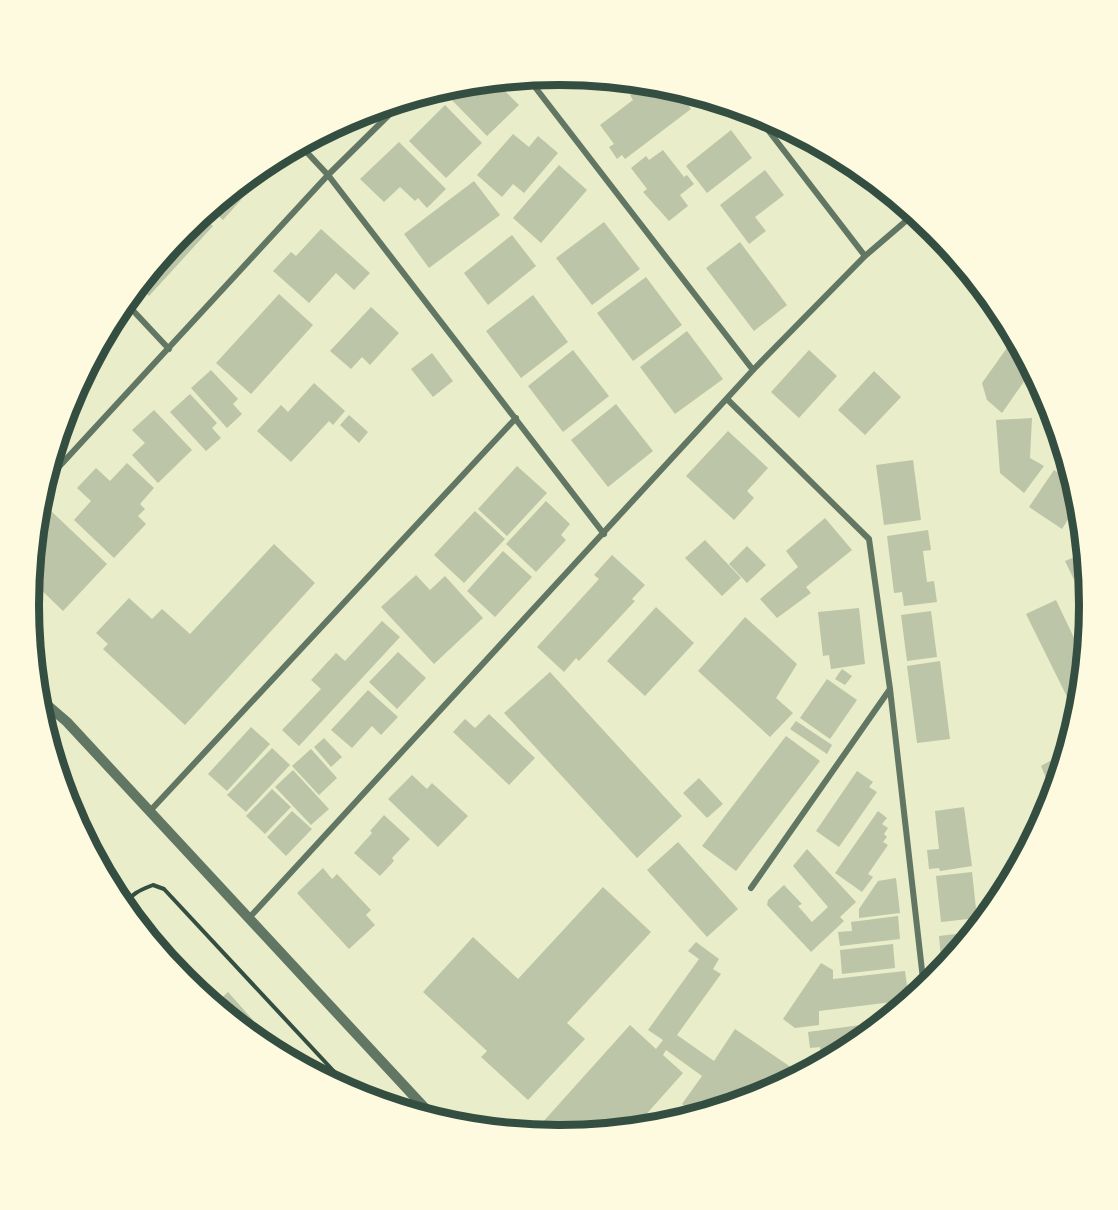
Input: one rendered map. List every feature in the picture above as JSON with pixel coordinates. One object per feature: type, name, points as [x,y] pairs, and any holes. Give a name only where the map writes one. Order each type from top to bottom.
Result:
[{"type":"street","points":[[534,86],[753,370]]},
{"type":"street","points":[[57,469],[328,175],[390,114]]},
{"type":"street","points":[[768,129],[865,256]]},
{"type":"street","points":[[306,151],[328,175],[604,534]]},
{"type":"street","points":[[249,918],[753,370],[865,256],[908,219]]},
{"type":"street","points":[[132,309],[169,349]]},
{"type":"street","points":[[727,399],[869,539],[890,689],[923,977]]},
{"type":"street","points":[[150,811],[516,418]]},
{"type":"street","points":[[751,888],[890,689]]},
{"type":"street","points":[[49,707],[150,811],[425,1107]]},
{"type":"path","points":[[129,897],[141,889],[153,885],[164,889],[337,1075]]},
{"type":"building","points":[[502,88],[519,105],[487,136],[449,97]]},
{"type":"building","points":[[636,91],[660,95],[687,101],[691,109],[625,159],[622,155],[617,159],[609,147],[614,144],[600,125],[633,100],[630,95]]},
{"type":"building","points":[[445,105],[482,143],[446,178],[409,141]]},
{"type":"building","points":[[731,130],[752,158],[707,193],[686,166]]},
{"type":"building","points":[[513,134],[529,147],[538,136],[558,153],[524,193],[513,184],[502,197],[477,175]]},
{"type":"building","points":[[399,142],[446,189],[427,208],[418,198],[415,201],[400,187],[384,202],[360,179]]},
{"type":"building","points":[[663,150],[684,177],[687,175],[694,184],[680,195],[688,206],[669,221],[643,192],[647,189],[631,168],[646,156],[649,160]]},
{"type":"building","points":[[559,165],[587,190],[541,243],[513,218]]},
{"type":"building","points":[[765,170],[784,195],[755,217],[766,231],[749,244],[720,205]]},
{"type":"building","points":[[474,181],[500,215],[429,268],[404,234]]},
{"type":"building","points":[[257,182],[223,220],[216,214]]},
{"type":"building","points":[[208,222],[213,226],[149,296],[144,291],[168,262]]},
{"type":"building","points":[[604,222],[640,269],[592,305],[556,258]]},
{"type":"building","points":[[321,229],[370,273],[354,290],[336,273],[309,303],[273,271],[291,252],[296,256]]},
{"type":"building","points":[[512,235],[536,266],[488,305],[464,273]]},
{"type":"building","points":[[740,242],[787,305],[754,331],[706,268]]},
{"type":"building","points":[[646,277],[682,325],[633,361],[597,313]]},
{"type":"building","points":[[279,294],[313,325],[251,394],[216,363]]},
{"type":"building","points":[[533,295],[568,342],[521,378],[486,331]]},
{"type":"building","points":[[371,307],[399,333],[370,365],[362,357],[351,369],[330,351]]},
{"type":"building","points":[[687,331],[723,379],[675,414],[640,367]]},
{"type":"building","points":[[1009,345],[1026,378],[1002,413],[987,400],[982,383]]},
{"type":"building","points":[[573,350],[609,396],[563,432],[528,386]]},
{"type":"building","points":[[809,350],[837,376],[799,418],[771,392]]},
{"type":"building","points":[[432,353],[453,381],[433,397],[411,369]]},
{"type":"building","points":[[211,370],[238,399],[233,404],[242,414],[227,428],[191,388]]},
{"type":"building","points":[[874,371],[901,397],[865,435],[838,410]]},
{"type":"building","points":[[314,383],[345,411],[333,425],[329,421],[291,462],[257,431],[281,405],[288,412]]},
{"type":"building","points":[[190,394],[217,423],[212,428],[221,438],[206,451],[170,412]]},
{"type":"building","points":[[616,404],[653,451],[608,487],[571,440]]},
{"type":"building","points":[[154,410],[192,450],[158,483],[132,455],[145,443],[132,430]]},
{"type":"building","points":[[349,415],[368,432],[359,443],[340,425]]},
{"type":"building","points":[[1032,418],[1030,458],[1044,466],[1024,493],[1000,473],[996,420]]},
{"type":"building","points":[[728,431],[768,468],[747,491],[754,498],[734,520],[686,476]]},
{"type":"building","points":[[913,460],[921,520],[884,525],[876,465]]},
{"type":"building","points":[[127,463],[154,488],[140,504],[145,509],[138,516],[146,524],[114,558],[74,520],[91,501],[77,488],[96,468],[110,481]]},
{"type":"building","points":[[517,466],[547,493],[507,536],[478,509]]},
{"type":"building","points":[[1054,470],[1062,475],[1071,515],[1062,529],[1029,507]]},
{"type":"building","points":[[546,501],[570,524],[561,535],[566,540],[536,572],[506,544]]},
{"type":"building","points":[[51,511],[107,564],[63,611],[39,588],[47,515]]},
{"type":"building","points":[[475,511],[505,539],[464,583],[434,555]]},
{"type":"building","points":[[825,518],[852,550],[806,587],[811,593],[777,618],[760,599],[798,567],[786,551]]},
{"type":"building","points":[[928,530],[931,550],[923,551],[927,582],[934,581],[937,602],[904,606],[902,592],[894,593],[887,536]]},
{"type":"building","points":[[705,540],[741,578],[722,596],[685,558]]},
{"type":"building","points":[[274,544],[315,583],[185,725],[103,649],[108,644],[96,633],[129,598],[152,619],[162,609],[190,634]]},
{"type":"building","points":[[747,546],[766,565],[747,583],[729,564]]},
{"type":"building","points":[[503,551],[532,577],[495,617],[467,591]]},
{"type":"building","points":[[612,555],[645,585],[632,599],[635,601],[579,661],[576,658],[564,672],[537,647],[599,579],[594,575]]},
{"type":"building","points":[[1077,556],[1079,589],[1065,561]]},
{"type":"building","points":[[416,575],[430,590],[445,576],[483,618],[434,664],[381,607]]},
{"type":"building","points":[[1056,600],[1077,645],[1070,702],[1026,614]]},
{"type":"building","points":[[656,607],[694,643],[645,696],[607,661]]},
{"type":"building","points":[[859,608],[865,664],[831,669],[829,655],[823,656],[818,612]]},
{"type":"building","points":[[931,611],[937,657],[907,661],[901,615]]},
{"type":"building","points":[[745,617],[797,664],[776,698],[793,713],[770,737],[698,671]]},
{"type":"building","points":[[382,621],[400,637],[299,746],[282,730],[321,689],[311,680],[336,653],[345,661]]},
{"type":"building","points":[[398,652],[426,678],[397,709],[369,682]]},
{"type":"building","points":[[940,661],[950,739],[917,743],[907,666]]},
{"type":"building","points":[[842,669],[852,676],[845,685],[835,679]]},
{"type":"building","points":[[550,672],[682,816],[637,858],[504,713]]},
{"type":"building","points":[[827,679],[857,700],[830,739],[800,718]]},
{"type":"building","points":[[368,690],[398,717],[381,735],[372,726],[352,748],[331,730]]},
{"type":"building","points":[[489,714],[535,758],[509,785],[453,732],[465,719],[475,728]]},
{"type":"building","points":[[796,721],[832,745],[827,754],[790,729]]},
{"type":"building","points":[[251,727],[270,744],[227,791],[208,774]]},
{"type":"building","points":[[786,736],[820,761],[736,871],[702,846]]},
{"type":"building","points":[[324,738],[342,757],[331,767],[314,747]]},
{"type":"building","points":[[272,748],[290,765],[246,812],[227,795]]},
{"type":"building","points":[[311,749],[337,778],[319,795],[292,766]]},
{"type":"building","points":[[1055,758],[1047,782],[1041,766]]},
{"type":"building","points":[[293,770],[329,809],[311,825],[275,787]]},
{"type":"building","points":[[857,771],[873,782],[869,787],[877,792],[839,847],[816,831]]},
{"type":"building","points":[[412,775],[427,789],[432,783],[468,816],[438,847],[388,799]]},
{"type":"building","points":[[699,778],[723,804],[707,818],[683,793]]},
{"type":"building","points":[[272,789],[291,807],[265,834],[246,816]]},
{"type":"building","points":[[964,807],[972,866],[940,871],[939,868],[929,869],[927,850],[939,849],[935,811]]},
{"type":"building","points":[[292,811],[312,829],[286,856],[267,837]]},
{"type":"building","points":[[878,811],[887,818],[882,824],[888,828],[884,834],[887,837],[883,842],[888,845],[868,874],[873,877],[862,892],[835,873]]},
{"type":"building","points":[[384,815],[410,839],[392,858],[394,861],[380,876],[354,853]]},
{"type":"building","points":[[678,842],[738,909],[707,937],[647,870]]},
{"type":"building","points":[[807,849],[856,902],[840,917],[844,921],[811,952],[767,905],[768,900],[784,885],[802,904],[798,906],[812,922],[828,907],[793,866]]},
{"type":"building","points":[[323,868],[332,879],[337,874],[371,910],[366,915],[375,925],[349,949],[297,893]]},
{"type":"building","points":[[972,872],[977,915],[975,918],[941,922],[936,876]]},
{"type":"building","points":[[896,878],[900,913],[859,918],[859,909],[878,881]]},
{"type":"building","points":[[603,887],[651,932],[567,1023],[585,1039],[528,1100],[481,1057],[487,1051],[423,992],[473,937],[518,979]]},
{"type":"building","points":[[898,916],[900,939],[840,946],[838,932],[852,931],[851,922]]},
{"type":"building","points":[[962,933],[941,958],[939,936]]},
{"type":"building","points":[[696,942],[719,959],[713,969],[721,974],[677,1035],[714,1061],[735,1029],[793,1069],[758,1085],[688,1108],[682,1104],[702,1076],[666,1050],[663,1055],[683,1073],[643,1118],[593,1124],[541,1124],[630,1025],[656,1049],[663,1040],[648,1030],[699,959],[688,951]]},
{"type":"building","points":[[893,944],[895,968],[842,974],[840,950]]},
{"type":"building","points":[[821,963],[833,970],[833,979],[905,971],[908,991],[895,1002],[819,1011],[819,1025],[795,1028],[783,1019]]},
{"type":"building","points":[[228,992],[253,1020],[250,1023],[220,999]]},
{"type":"building","points":[[867,1024],[821,1054],[820,1047],[810,1048],[808,1032]]}]
